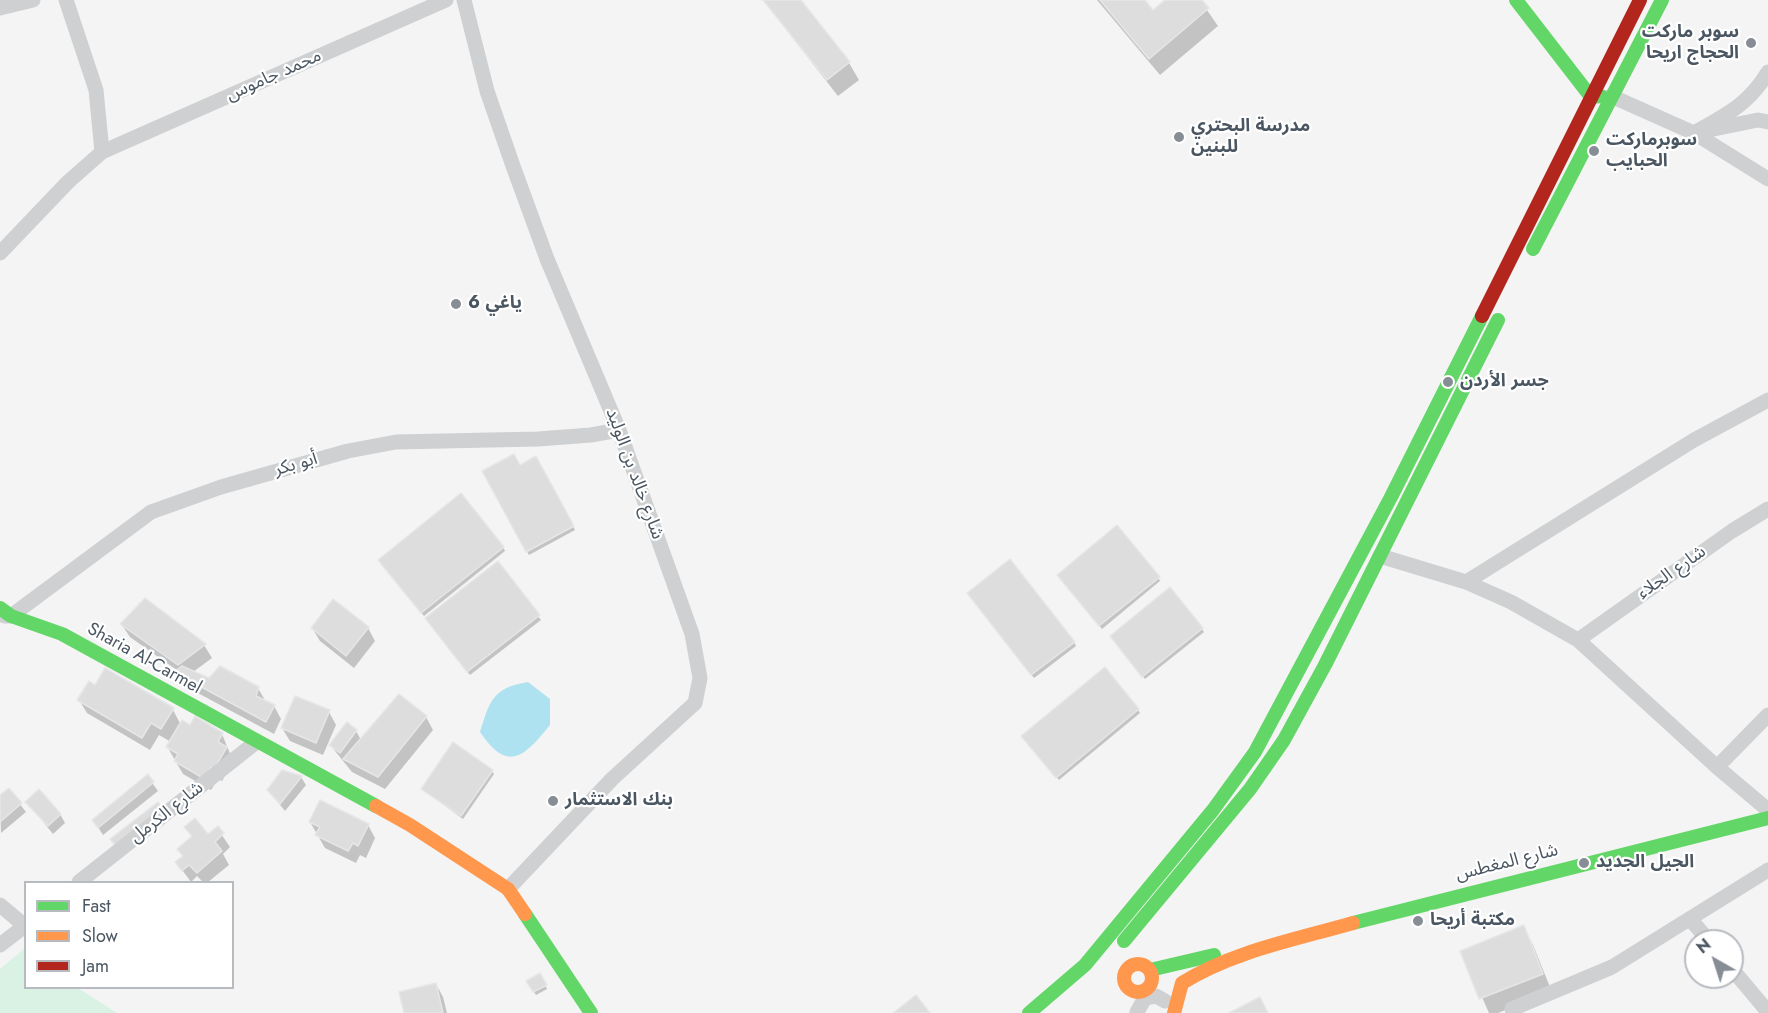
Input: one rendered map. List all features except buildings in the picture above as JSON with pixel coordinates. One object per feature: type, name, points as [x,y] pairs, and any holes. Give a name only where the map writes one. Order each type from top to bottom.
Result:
[{"type":"main road","points":[[1516,0],[1591,97]]},
{"type":"main road","points":[[1114,959],[1212,810],[1255,752],[1284,702],[1484,315],[1640,0]]},
{"type":"main road","points":[[1528,260],[1662,0]]},
{"type":"main road","points":[[1591,97],[1611,96]]},
{"type":"main road","points":[[1069,998],[1114,959],[1250,789],[1284,740],[1380,556],[1502,311]]},
{"type":"main road","name":"Sharia Al-Carmel","points":[[4,613],[62,634],[255,743],[410,825],[508,889]]},
{"type":"main road","name":"شارع المغطس","points":[[1179,989],[1196,974],[1256,951],[1435,899],[1768,818]]},
{"type":"main road","points":[[508,889],[591,1013]]},
{"type":"main road","name":"شارع المغطس","points":[[1151,979],[1222,953],[1256,951]]},
{"type":"main road","points":[[1114,959],[1125,984],[1134,992],[1142,993],[1151,979]]},
{"type":"main road","points":[[1029,1013],[1085,965],[1114,959],[1137,964],[1151,979],[1179,989],[1170,1009]]},
{"type":"street","points":[[0,8],[33,0]]},
{"type":"street","points":[[66,0],[96,90],[102,152]]},
{"type":"street","name":"محمد جاموس","points":[[0,253],[68,182],[102,152],[446,0]]},
{"type":"street","name":"شارع خالد بن الوليد","points":[[464,0],[487,91],[513,166],[547,259],[619,430],[692,634],[700,678],[695,703],[612,779],[508,889]]},
{"type":"street","points":[[1694,133],[1741,105],[1756,92],[1768,72]]},
{"type":"street","points":[[1611,96],[1694,133],[1768,179]]},
{"type":"street","points":[[1694,133],[1758,120],[1768,122]]},
{"type":"street","points":[[1466,582],[1694,440],[1768,400]]},
{"type":"street","name":"أبو بكر","points":[[4,613],[151,512],[231,484],[348,451],[396,442],[538,439],[591,435],[619,430]]},
{"type":"street","name":"شارع الجلاء","points":[[1578,640],[1732,531],[1768,509]]},
{"type":"street","points":[[1380,556],[1466,582],[1511,602],[1578,640],[1717,767],[1768,810]]},
{"type":"street","points":[[1717,767],[1768,715]]},
{"type":"street","name":"شارع الكرمل","points":[[80,881],[255,743]]},
{"type":"street","points":[[1510,1012],[1612,967],[1692,920],[1768,870]]},
{"type":"street","points":[[0,904],[24,924]]},
{"type":"street","points":[[1692,920],[1699,929]]},
{"type":"street","points":[[0,945],[24,926]]},
{"type":"street","points":[[1151,979],[1170,1009]]},
{"type":"street","points":[[1744,983],[1768,1012]]},
{"type":"street","points":[[1134,992],[1133,1001],[1137,1012]]},
{"type":"street","points":[[1137,1012],[1145,998],[1156,996],[1170,1009]]},
{"type":"green space","points":[[24,949],[24,989],[80,989],[117,1013],[0,1013],[0,969]]},
{"type":"water","points":[[528,682],[550,699],[550,725],[524,752],[516,756],[499,753],[480,732],[490,704],[500,692]]},
{"type":"traffic: fast","points":[[1516,0],[1591,97],[1601,96]]},
{"type":"traffic: fast","points":[[1533,249],[1662,0]]},
{"type":"traffic: fast","points":[[1029,1013],[1085,965],[1213,810],[1255,752],[1391,497],[1482,316]]},
{"type":"traffic: fast","points":[[1124,941],[1250,789],[1284,740],[1325,665],[1498,320]]},
{"type":"traffic: fast","points":[[0,608],[11,616],[62,634],[376,806]]},
{"type":"traffic: fast","points":[[1353,923],[1768,818]]},
{"type":"traffic: fast","points":[[525,914],[591,1013]]},
{"type":"traffic: fast","points":[[1150,970],[1214,955]]},
{"type":"traffic: slow","points":[[376,806],[410,825],[508,889],[525,914]]},
{"type":"traffic: slow","points":[[1174,1013],[1182,983],[1202,972],[1243,954],[1353,923]]},
{"type":"traffic: slow","points":[[1138,964],[1148,968],[1152,978],[1148,988],[1138,992],[1128,988],[1124,978],[1128,968],[1138,964]]},
{"type":"traffic: jam","points":[[1482,316],[1640,0]]},
{"type":"place","name":"سوبر ماركت الحجاج اريحا","points":[[1751,43]]},
{"type":"place","name":"مدرسة البحتري للبنين","points":[[1179,137]]},
{"type":"place","name":"سوبرماركت الحبايب","points":[[1594,151]]},
{"type":"place","name":"ياغي 6","points":[[456,304]]},
{"type":"place","name":"جسر الأردن","points":[[1448,382]]},
{"type":"place","name":"بنك الاستثمار","points":[[553,801]]},
{"type":"place","name":"الجيل الجديد","points":[[1584,863]]},
{"type":"place","name":"مكتبة أريحا","points":[[1418,921]]}]
